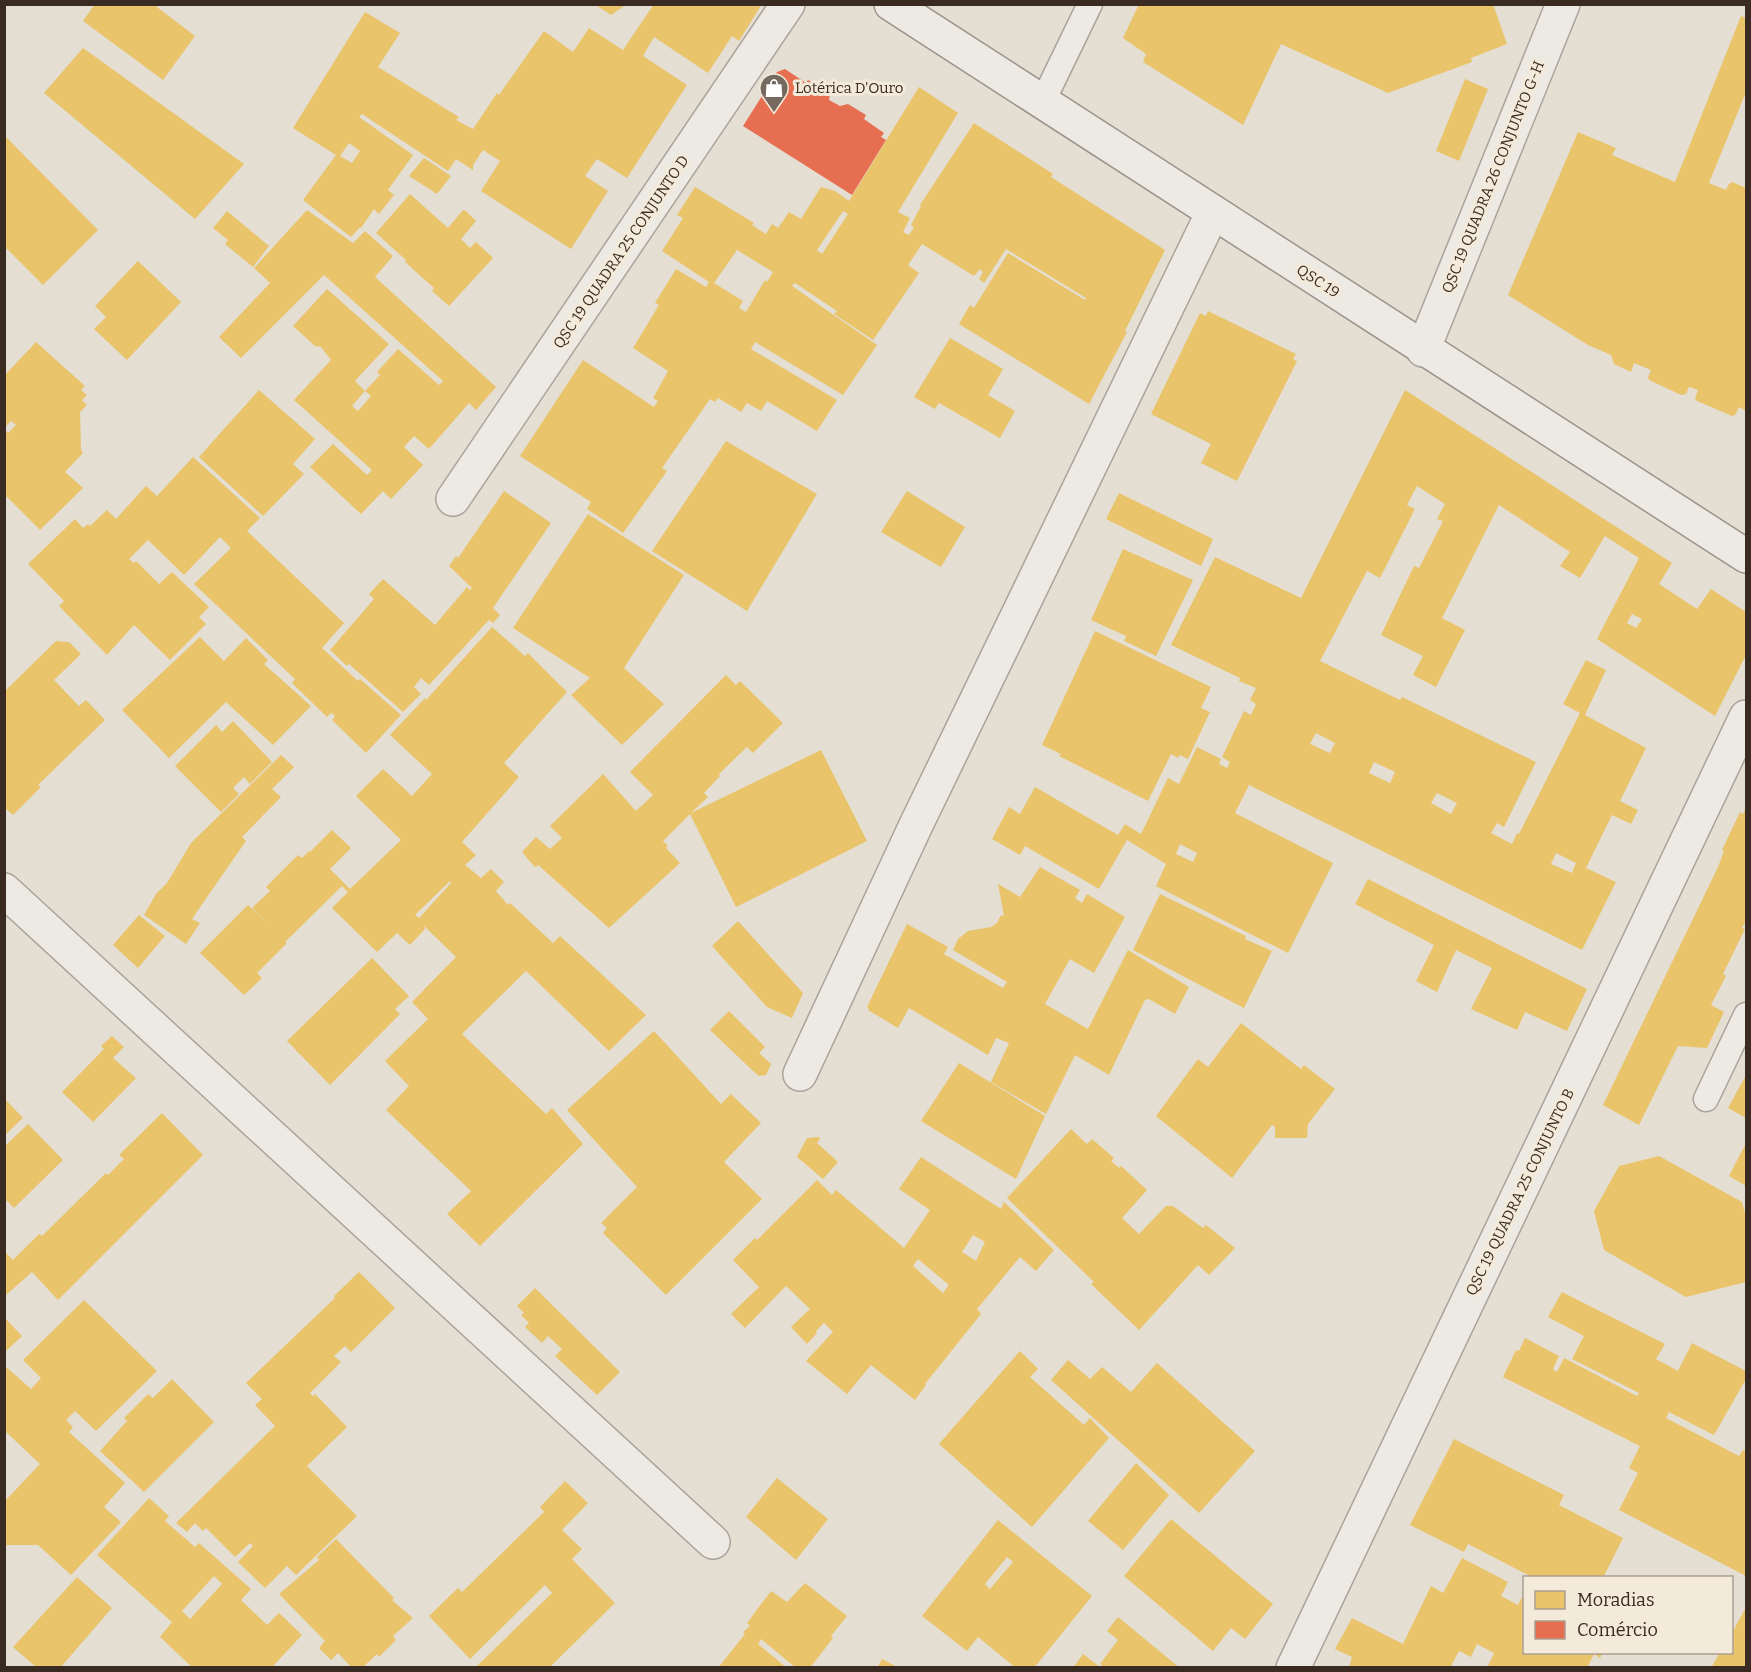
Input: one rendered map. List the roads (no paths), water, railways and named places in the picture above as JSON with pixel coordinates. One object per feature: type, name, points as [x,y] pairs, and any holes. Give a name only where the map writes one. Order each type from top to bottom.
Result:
[{"type":"street","name":"QSC 19 QUADRA 25 CONJUNTO D","points":[[453,499],[788,4]]},
{"type":"street","name":"QSC 19","points":[[891,4],[1423,350],[1746,556]]},
{"type":"street","name":"QSC 19 QUADRA 26 CONJUNTO G-H","points":[[1423,350],[1563,4]]},
{"type":"street","points":[[800,1074],[915,825],[1213,212]]},
{"type":"street","name":"QSC 19 QUADRA 25 CONJUNTO B","points":[[1293,1668],[1746,717]]},
{"type":"street","points":[[4,890],[713,1542]]},
{"type":"lane","points":[[1042,103],[1090,4]]},
{"type":"lane","points":[[1706,1099],[1746,1015]]},
{"type":"place","name":"Lotérica D'Ouro","points":[[774,114]]}]
